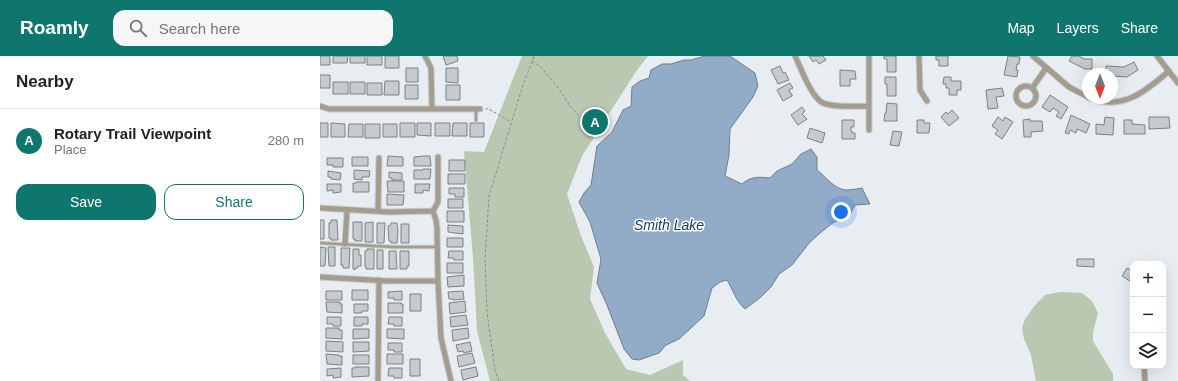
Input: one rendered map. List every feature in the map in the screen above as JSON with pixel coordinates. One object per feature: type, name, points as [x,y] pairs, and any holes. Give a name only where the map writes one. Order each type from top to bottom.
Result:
[{"type":"street","points":[[425,56],[431,68],[432,109]]},
{"type":"street","points":[[795,56],[810,89],[822,103],[843,106],[869,106]]},
{"type":"street","points":[[869,56],[869,130]]},
{"type":"street","points":[[919,56],[920,90],[927,101]]},
{"type":"street","points":[[1033,56],[1069,87],[1082,94]]},
{"type":"street","points":[[1157,56],[1178,83]]},
{"type":"street","points":[[1032,87],[1046,68]]},
{"type":"street","points":[[1118,102],[1133,98],[1149,88],[1169,71]]},
{"type":"street","points":[[1024,86],[1032,87],[1036,92],[1036,100],[1029,106],[1020,104],[1017,100],[1017,91],[1024,86]]},
{"type":"street","points":[[320,106],[329,109],[478,109]]},
{"type":"street","points":[[438,157],[438,202],[433,211],[436,220],[441,338],[451,381]]},
{"type":"street","points":[[378,211],[379,158]]},
{"type":"street","points":[[320,208],[378,211],[433,211]]},
{"type":"street","points":[[344,244],[347,210]]},
{"type":"street","points":[[320,277],[438,281]]},
{"type":"street","points":[[378,381],[379,280]]},
{"type":"street","points":[[1144,369],[1145,381]]},
{"type":"lane","points":[[476,120],[478,109]]},
{"type":"lane","points":[[320,243],[393,247],[437,247]]},
{"type":"path","points":[[499,381],[495,370],[487,312],[485,259],[489,196],[534,56]]},
{"type":"path","points":[[532,61],[540,66],[560,90],[570,106],[581,118],[585,121],[592,121]]},
{"type":"path","points":[[487,108],[512,122]]},
{"type":"green space","points":[[522,56],[648,56],[635,73],[582,156],[567,194],[581,236],[594,267],[590,299],[605,333],[626,369],[650,375],[683,360],[683,375],[690,381],[490,381],[477,331],[473,258],[464,151],[484,152]]},
{"type":"green space","points":[[1060,292],[1082,293],[1092,301],[1098,313],[1093,332],[1093,341],[1113,374],[1113,381],[1036,381],[1031,355],[1024,339],[1022,328],[1025,319],[1035,305],[1045,295]]},
{"type":"water","name":"Smith Lake","points":[[705,56],[730,56],[755,73],[758,86],[753,97],[730,129],[729,155],[725,176],[742,184],[752,178],[770,178],[777,171],[792,164],[801,154],[811,149],[817,157],[817,170],[834,185],[842,189],[848,190],[862,188],[870,204],[855,205],[848,218],[834,222],[820,233],[810,242],[792,265],[779,274],[771,287],[745,309],[737,299],[727,280],[720,282],[712,288],[704,316],[679,339],[666,345],[659,353],[639,360],[632,359],[624,349],[597,283],[601,259],[590,222],[579,202],[591,185],[597,146],[612,132],[623,110],[631,106],[632,87],[640,81],[649,78],[651,70],[662,64],[671,64]]},
{"type":"building","points":[[320,56],[330,56],[330,65],[320,65]]},
{"type":"building","points":[[333,56],[348,56],[347,63],[333,63]]},
{"type":"building","points":[[350,56],[365,56],[365,63],[350,63]]},
{"type":"building","points":[[367,56],[382,56],[382,65],[367,65]]},
{"type":"building","points":[[385,56],[399,56],[399,68],[385,68]]},
{"type":"building","points":[[443,56],[457,56],[458,61],[446,65]]},
{"type":"building","points":[[809,56],[823,56],[826,60],[819,64],[816,60],[813,62]]},
{"type":"building","points":[[884,56],[896,56],[896,72],[887,72],[887,59],[884,59]]},
{"type":"building","points":[[936,56],[948,56],[948,66],[939,66],[939,60],[936,60]]},
{"type":"building","points":[[1008,56],[1020,57],[1016,70],[1018,70],[1017,77],[1004,75]]},
{"type":"building","points":[[1072,56],[1092,59],[1092,68],[1083,68],[1069,61]]},
{"type":"building","points":[[1134,62],[1138,70],[1127,77],[1118,76],[1118,68],[1106,68],[1106,66],[1124,67]]},
{"type":"building","points":[[780,66],[783,73],[785,72],[789,80],[778,84],[771,70]]},
{"type":"building","points":[[406,68],[418,68],[418,82],[406,82]]},
{"type":"building","points":[[446,68],[458,68],[458,83],[446,82]]},
{"type":"building","points":[[840,70],[855,71],[856,79],[850,79],[850,86],[840,86]]},
{"type":"building","points":[[320,75],[330,75],[330,88],[320,88]]},
{"type":"building","points":[[885,77],[896,77],[896,96],[887,96],[887,84],[885,84]]},
{"type":"building","points":[[944,77],[951,77],[951,81],[961,81],[961,90],[957,90],[957,95],[949,95],[949,88],[946,88],[946,84],[943,84]]},
{"type":"building","points":[[385,81],[399,81],[399,95],[384,95]]},
{"type":"building","points":[[333,82],[348,82],[348,94],[333,94]]},
{"type":"building","points":[[350,82],[365,82],[365,94],[350,94]]},
{"type":"building","points":[[367,83],[382,83],[382,95],[367,95]]},
{"type":"building","points":[[790,83],[793,88],[789,90],[792,96],[783,101],[777,90]]},
{"type":"building","points":[[405,85],[418,85],[418,99],[405,99]]},
{"type":"building","points":[[446,85],[460,85],[460,100],[446,100]]},
{"type":"building","points":[[1002,88],[1004,96],[996,97],[998,108],[988,109],[986,90]]},
{"type":"building","points":[[1050,95],[1068,107],[1061,119],[1056,116],[1059,112],[1053,108],[1050,112],[1042,107]]},
{"type":"building","points":[[887,103],[897,104],[897,121],[884,121]]},
{"type":"building","points":[[802,107],[805,111],[802,114],[807,119],[798,125],[791,115]]},
{"type":"building","points":[[952,110],[959,118],[949,126],[941,117],[946,112],[948,114]]},
{"type":"building","points":[[1071,115],[1090,124],[1086,133],[1077,129],[1076,133],[1070,130],[1069,134],[1065,133]]},
{"type":"building","points":[[998,117],[1003,121],[1005,117],[1013,122],[1002,139],[995,134],[998,130],[992,126]]},
{"type":"building","points":[[1105,117],[1114,118],[1113,135],[1096,134],[1096,124],[1104,125]]},
{"type":"building","points":[[1149,117],[1169,117],[1170,128],[1149,129]]},
{"type":"building","points":[[1030,119],[1030,121],[1042,121],[1043,131],[1031,132],[1031,137],[1024,137],[1023,120]]},
{"type":"building","points":[[842,120],[854,120],[854,127],[851,127],[851,131],[852,133],[855,133],[855,139],[842,139]]},
{"type":"building","points":[[917,120],[924,120],[924,123],[930,123],[929,133],[917,133]]},
{"type":"building","points":[[1124,120],[1132,120],[1132,124],[1145,125],[1145,134],[1124,134]]},
{"type":"building","points":[[320,123],[328,123],[328,137],[320,137]]},
{"type":"building","points":[[331,123],[345,124],[345,137],[331,137]]},
{"type":"building","points":[[400,123],[415,123],[415,137],[400,137]]},
{"type":"building","points":[[417,123],[431,123],[431,136],[417,135]]},
{"type":"building","points":[[435,123],[450,123],[450,136],[435,136]]},
{"type":"building","points":[[453,123],[467,123],[467,136],[452,136]]},
{"type":"building","points":[[470,123],[484,123],[484,137],[470,137]]},
{"type":"building","points":[[349,124],[363,124],[363,137],[348,137]]},
{"type":"building","points":[[365,124],[380,124],[380,138],[365,138]]},
{"type":"building","points":[[383,124],[397,124],[397,137],[383,137]]},
{"type":"building","points":[[810,128],[825,133],[822,143],[807,138]]},
{"type":"building","points":[[893,131],[902,132],[899,146],[890,145]]},
{"type":"building","points":[[388,156],[403,157],[403,166],[387,166]]},
{"type":"building","points":[[430,156],[431,166],[414,166],[414,157]]},
{"type":"building","points":[[352,157],[368,157],[368,166],[352,166]]},
{"type":"building","points":[[327,158],[343,158],[343,167],[333,167],[333,165],[327,165]]},
{"type":"building","points":[[449,160],[465,160],[465,171],[449,171]]},
{"type":"building","points":[[431,169],[430,179],[414,179],[414,170]]},
{"type":"building","points":[[354,170],[370,171],[369,177],[362,177],[362,180],[354,179]]},
{"type":"building","points":[[328,171],[341,173],[340,180],[331,179],[331,177],[328,177]]},
{"type":"building","points":[[389,172],[402,173],[402,180],[392,180],[392,178],[389,178]]},
{"type":"building","points":[[448,174],[465,174],[465,184],[448,184]]},
{"type":"building","points":[[387,181],[404,181],[404,192],[388,192]]},
{"type":"building","points":[[369,182],[369,192],[353,192],[353,183]]},
{"type":"building","points":[[327,184],[341,184],[341,192],[333,193],[333,190],[327,191]]},
{"type":"building","points":[[415,184],[430,184],[429,191],[423,190],[423,193],[415,193]]},
{"type":"building","points":[[449,188],[464,188],[464,197],[455,197],[455,194],[449,194]]},
{"type":"building","points":[[387,194],[404,195],[403,205],[387,205]]},
{"type":"building","points":[[448,199],[463,199],[463,208],[448,208]]},
{"type":"building","points":[[447,211],[464,211],[464,222],[447,222]]},
{"type":"building","points":[[320,220],[324,220],[324,239],[320,239]]},
{"type":"building","points":[[331,220],[337,220],[338,240],[331,240],[331,238],[329,238],[329,223],[331,223]]},
{"type":"building","points":[[353,222],[362,222],[362,241],[355,241],[355,239],[353,239]]},
{"type":"building","points":[[373,222],[373,242],[365,242],[365,223]]},
{"type":"building","points":[[377,223],[385,223],[384,243],[377,243]]},
{"type":"building","points":[[391,223],[397,223],[397,243],[391,243],[391,241],[389,241],[388,226],[391,225]]},
{"type":"building","points":[[401,224],[409,224],[409,243],[401,243]]},
{"type":"building","points":[[448,225],[463,226],[463,234],[448,232]]},
{"type":"building","points":[[447,238],[463,238],[463,247],[447,247]]},
{"type":"building","points":[[320,247],[326,248],[325,266],[320,266]]},
{"type":"building","points":[[328,247],[335,247],[335,266],[329,266]]},
{"type":"building","points":[[341,248],[350,248],[349,268],[343,268],[343,265],[341,265]]},
{"type":"building","points":[[353,249],[359,249],[359,255],[361,255],[361,266],[355,268],[355,270],[353,269]]},
{"type":"building","points":[[367,249],[374,249],[374,269],[366,269],[365,267],[365,251],[367,251]]},
{"type":"building","points":[[377,250],[383,250],[383,269],[377,269]]},
{"type":"building","points":[[389,251],[396,251],[397,269],[389,269]]},
{"type":"building","points":[[400,251],[409,251],[409,266],[407,266],[407,269],[400,269]]},
{"type":"building","points":[[449,251],[463,251],[463,260],[448,258]]},
{"type":"building","points":[[1077,259],[1094,259],[1094,267],[1077,266]]},
{"type":"building","points":[[447,263],[463,263],[463,273],[447,273]]},
{"type":"building","points":[[1127,268],[1130,270],[1130,281],[1122,276]]},
{"type":"building","points":[[464,275],[464,286],[448,287],[447,277]]},
{"type":"building","points":[[352,290],[368,290],[368,300],[352,300]]},
{"type":"building","points":[[326,291],[342,291],[342,300],[326,300]]},
{"type":"building","points":[[402,291],[402,300],[388,298],[388,292]]},
{"type":"building","points":[[463,291],[464,299],[449,299],[448,292]]},
{"type":"building","points":[[410,294],[421,294],[421,311],[410,311]]},
{"type":"building","points":[[465,301],[466,312],[450,314],[449,303]]},
{"type":"building","points":[[326,302],[340,302],[340,304],[342,304],[342,313],[327,312]]},
{"type":"building","points":[[388,303],[403,304],[403,313],[388,313]]},
{"type":"building","points":[[354,304],[368,304],[368,311],[354,313]]},
{"type":"building","points":[[466,315],[468,325],[451,327],[450,317]]},
{"type":"building","points":[[327,317],[341,317],[341,326],[327,324]]},
{"type":"building","points":[[354,317],[368,317],[368,324],[354,326]]},
{"type":"building","points":[[389,317],[402,317],[402,326],[388,324]]},
{"type":"building","points":[[326,328],[339,328],[339,330],[342,330],[342,339],[326,338]]},
{"type":"building","points":[[468,328],[469,338],[453,341],[452,330]]},
{"type":"building","points":[[353,329],[369,329],[369,338],[353,339]]},
{"type":"building","points":[[387,329],[404,329],[404,339],[387,338]]},
{"type":"building","points":[[326,341],[343,342],[343,352],[326,351]]},
{"type":"building","points":[[353,342],[369,342],[369,351],[353,352]]},
{"type":"building","points":[[470,342],[472,351],[464,353],[463,351],[458,352],[456,345]]},
{"type":"building","points":[[388,343],[402,343],[402,352],[388,350]]},
{"type":"building","points":[[472,353],[475,363],[459,367],[457,356]]},
{"type":"building","points":[[326,354],[342,356],[342,365],[327,364]]},
{"type":"building","points":[[387,354],[403,354],[403,364],[387,364]]},
{"type":"building","points":[[353,355],[369,355],[369,364],[353,364]]},
{"type":"building","points":[[410,359],[420,359],[420,376],[410,376]]},
{"type":"building","points":[[369,367],[369,376],[352,377],[352,368]]},
{"type":"building","points":[[476,367],[478,376],[463,380],[461,370]]},
{"type":"building","points":[[341,368],[341,377],[333,378],[333,375],[327,376],[327,369]]},
{"type":"building","points":[[389,368],[402,368],[402,378],[388,376]]},
{"type":"place","name":"Rotary Trail Viewpoint","points":[[595,122]]}]
